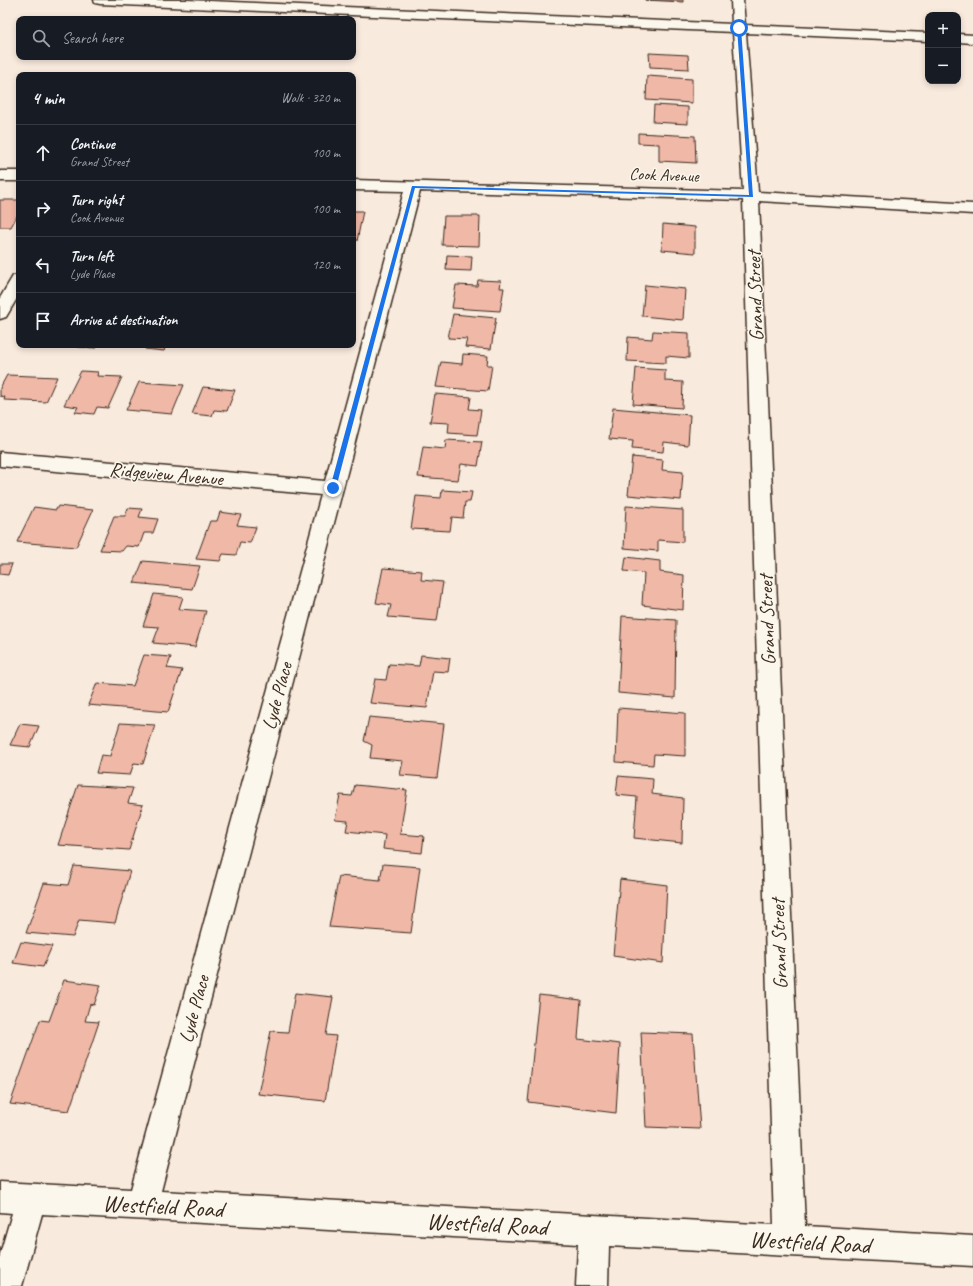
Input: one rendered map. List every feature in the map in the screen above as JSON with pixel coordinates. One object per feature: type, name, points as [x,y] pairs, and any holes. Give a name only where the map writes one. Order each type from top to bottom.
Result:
[{"type":"street","points":[[100,0],[204,2],[925,37]]},
{"type":"street","name":"Grand Street","points":[[737,0],[751,196],[790,1241]]},
{"type":"street","points":[[961,38],[973,39]]},
{"type":"street","points":[[0,176],[16,176]]},
{"type":"street","name":"Cook Avenue","points":[[356,185],[751,196],[973,209]]},
{"type":"street","name":"Lyde Place","points":[[142,1205],[413,187]]},
{"type":"street","points":[[0,313],[16,285]]},
{"type":"street","name":"Ridgeview Avenue","points":[[0,459],[333,488]]},
{"type":"street","name":"Westfield Road","points":[[0,1197],[973,1251]]},
{"type":"street","points":[[6,1286],[31,1199]]},
{"type":"street","points":[[592,1286],[594,1230]]},
{"type":"building","points":[[645,0],[683,0],[683,2]]},
{"type":"building","points":[[649,53],[688,55],[689,69],[650,67]]},
{"type":"building","points":[[647,76],[692,79],[692,103],[646,100]]},
{"type":"building","points":[[654,105],[688,107],[688,124],[653,122]]},
{"type":"building","points":[[638,133],[695,136],[696,163],[659,161],[659,144],[638,143]]},
{"type":"building","points":[[0,200],[16,200],[16,218],[11,227],[0,227]]},
{"type":"building","points":[[356,211],[363,211],[357,241]]},
{"type":"building","points":[[444,216],[480,216],[479,246],[442,245]]},
{"type":"building","points":[[663,224],[695,227],[695,253],[662,250]]},
{"type":"building","points":[[447,255],[472,256],[471,271],[446,270]]},
{"type":"building","points":[[478,280],[501,281],[500,288],[504,288],[500,311],[452,308],[456,285],[477,286]]},
{"type":"building","points":[[645,285],[685,289],[683,320],[642,316]]},
{"type":"building","points":[[453,314],[496,318],[491,349],[465,347],[467,339],[448,338]]},
{"type":"building","points":[[653,331],[689,333],[689,358],[666,356],[666,363],[627,361],[628,337],[652,339]]},
{"type":"building","points":[[145,348],[165,348],[164,351]]},
{"type":"building","points":[[463,354],[488,356],[487,365],[492,365],[488,391],[436,387],[441,362],[462,364]]},
{"type":"building","points":[[636,368],[665,370],[665,381],[683,382],[682,408],[633,404]]},
{"type":"building","points":[[81,371],[98,372],[97,376],[122,377],[108,408],[97,407],[94,414],[75,412],[78,407],[64,405]]},
{"type":"building","points":[[7,375],[57,377],[46,402],[4,400],[5,397],[0,396],[0,388]]},
{"type":"building","points":[[139,382],[184,385],[172,414],[126,410]]},
{"type":"building","points":[[203,387],[235,390],[227,411],[214,410],[212,416],[192,414]]},
{"type":"building","points":[[435,394],[471,397],[469,409],[481,410],[477,435],[448,433],[449,423],[430,422]]},
{"type":"building","points":[[613,408],[690,415],[688,445],[664,442],[663,452],[632,449],[633,441],[609,439]]},
{"type":"building","points":[[446,440],[482,442],[478,466],[461,464],[458,480],[418,477],[423,447],[445,449]]},
{"type":"building","points":[[632,457],[663,460],[662,470],[683,472],[681,500],[628,495]]},
{"type":"building","points":[[442,490],[472,492],[470,502],[465,502],[463,518],[452,517],[450,531],[411,529],[416,496],[441,498]]},
{"type":"building","points":[[58,506],[93,510],[76,547],[17,542],[34,507],[56,510]]},
{"type":"building","points":[[626,506],[683,510],[683,542],[658,540],[658,551],[624,548]]},
{"type":"building","points":[[128,508],[142,509],[139,517],[158,519],[153,533],[144,533],[139,547],[126,546],[122,551],[100,550],[114,516],[125,516]]},
{"type":"building","points":[[220,512],[241,515],[237,525],[256,527],[250,543],[240,542],[236,555],[223,554],[220,561],[196,559],[210,521],[217,521]]},
{"type":"building","points":[[626,557],[660,561],[660,572],[684,575],[683,610],[642,605],[644,573],[624,571]]},
{"type":"building","points":[[143,561],[200,566],[192,589],[134,583]]},
{"type":"building","points":[[0,564],[12,564],[8,575],[0,574]]},
{"type":"building","points":[[383,568],[422,571],[421,580],[443,582],[437,621],[388,617],[391,605],[376,603]]},
{"type":"building","points":[[154,594],[183,597],[179,609],[206,611],[195,647],[153,643],[159,627],[143,626]]},
{"type":"building","points":[[622,616],[676,620],[675,698],[618,693]]},
{"type":"building","points":[[144,655],[171,657],[167,668],[182,670],[168,712],[88,705],[97,683],[133,686]]},
{"type":"building","points":[[421,655],[450,658],[448,672],[433,671],[427,708],[370,703],[375,679],[386,680],[389,664],[419,666]]},
{"type":"building","points":[[618,708],[685,713],[685,756],[654,754],[653,765],[616,762]]},
{"type":"building","points":[[369,717],[444,724],[437,778],[400,775],[403,761],[370,758],[372,745],[364,741]]},
{"type":"building","points":[[120,723],[155,725],[143,764],[134,763],[130,775],[96,773],[101,755],[110,756]]},
{"type":"building","points":[[20,724],[39,726],[30,747],[10,745]]},
{"type":"building","points":[[618,776],[653,779],[652,794],[683,798],[682,843],[634,838],[637,797],[616,795]]},
{"type":"building","points":[[78,785],[133,788],[128,803],[143,805],[129,850],[58,845]]},
{"type":"building","points":[[355,785],[407,790],[400,834],[424,836],[422,853],[383,849],[385,835],[346,831],[348,821],[335,820],[340,795],[352,796]]},
{"type":"building","points":[[383,864],[420,867],[411,933],[329,927],[339,876],[380,880]]},
{"type":"building","points":[[74,866],[130,871],[115,923],[79,920],[73,937],[26,933],[44,883],[68,885]]},
{"type":"building","points":[[620,879],[667,885],[663,963],[613,956]]},
{"type":"building","points":[[21,942],[52,946],[43,967],[13,963]]},
{"type":"building","points":[[64,980],[101,985],[94,1005],[90,1004],[85,1021],[99,1022],[69,1111],[10,1104],[40,1020],[49,1021]]},
{"type":"building","points":[[295,993],[333,997],[326,1035],[336,1036],[325,1101],[258,1094],[271,1031],[288,1032]]},
{"type":"building","points":[[539,995],[581,1000],[578,1039],[620,1044],[616,1113],[528,1102]]},
{"type":"building","points":[[641,1032],[693,1034],[700,1129],[646,1127]]},
{"type":"route","points":[[333,488],[413,187],[751,196],[739,28]]}]
